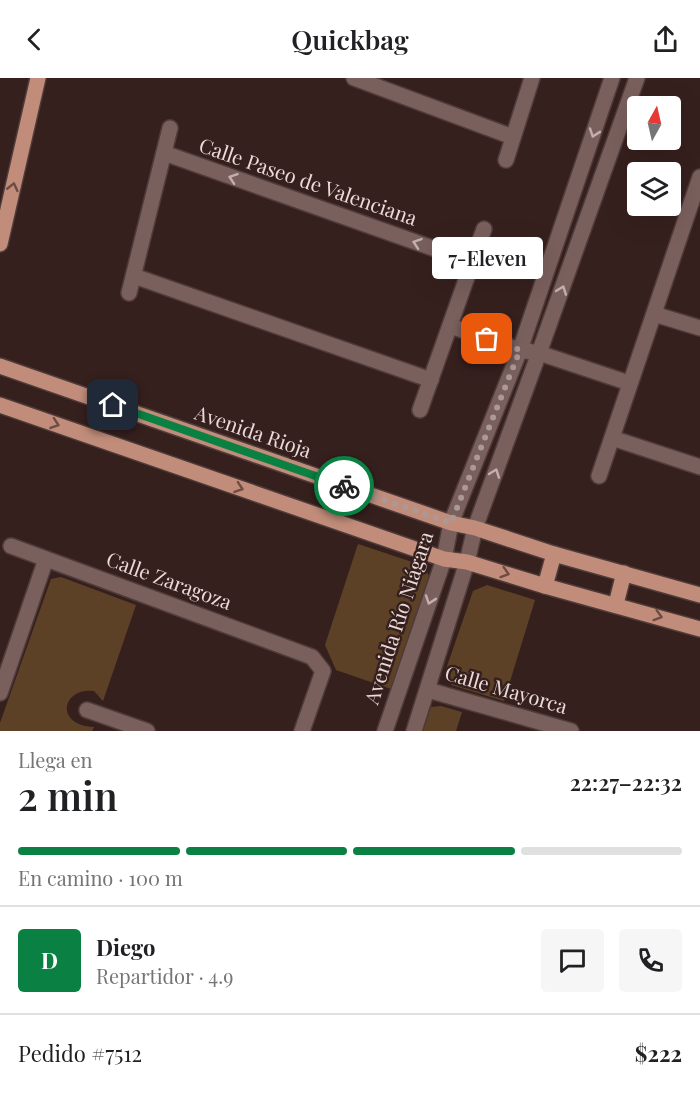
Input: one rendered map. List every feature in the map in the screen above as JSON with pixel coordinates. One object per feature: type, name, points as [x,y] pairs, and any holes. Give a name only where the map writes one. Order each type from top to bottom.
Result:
[{"type":"main road","points":[[0,244],[38,78]]},
{"type":"main road","name":"Avenida Rioja","points":[[0,366],[451,523],[475,528],[554,554],[700,595]]},
{"type":"main road","points":[[0,405],[444,559],[467,562],[700,629]]},
{"type":"main road","points":[[545,586],[554,554]]},
{"type":"main road","points":[[616,604],[624,573]]},
{"type":"street","points":[[354,78],[513,136]]},
{"type":"street","points":[[506,160],[532,78]]},
{"type":"street","name":"Avenida Río Niágara","points":[[386,731],[444,559],[451,523],[520,350],[612,78]]},
{"type":"street","points":[[414,731],[467,562],[475,528],[637,78]]},
{"type":"street","points":[[129,293],[170,128]]},
{"type":"street","name":"Calle Paseo de Valenciana","points":[[164,153],[472,262]]},
{"type":"street","points":[[599,476],[654,314],[697,198],[700,177]]},
{"type":"street","points":[[420,410],[484,229]]},
{"type":"street","points":[[134,276],[431,380]]},
{"type":"street","points":[[654,314],[700,328]]},
{"type":"street","points":[[450,326],[630,383]]},
{"type":"street","points":[[612,438],[700,467]]},
{"type":"street","name":"Calle Zaragoza","points":[[11,546],[312,657],[323,671],[303,731]]},
{"type":"street","points":[[0,693],[46,559]]},
{"type":"street","name":"Calle Mayorca","points":[[428,690],[555,729],[571,731]]},
{"type":"street","points":[[87,710],[147,731]]},
{"type":"shaded area","points":[[358,544],[424,566],[429,576],[391,689],[336,670],[325,645]]},
{"type":"shaded area","points":[[61,577],[136,605],[103,701],[94,691],[83,691],[69,700],[68,714],[73,720],[81,725],[94,727],[92,731],[0,731],[0,723],[51,579]]},
{"type":"shaded area","points":[[487,585],[535,600],[504,701],[451,685],[444,675],[473,591]]},
{"type":"shaded area","points":[[441,706],[462,712],[456,731],[423,731],[431,707]]},
{"type":"way so far","points":[[344,486],[451,523],[520,350],[487,339]]},
{"type":"place","name":"7-Eleven","points":[[487,339]]},
{"type":"route","points":[[113,405],[344,486]]}]
